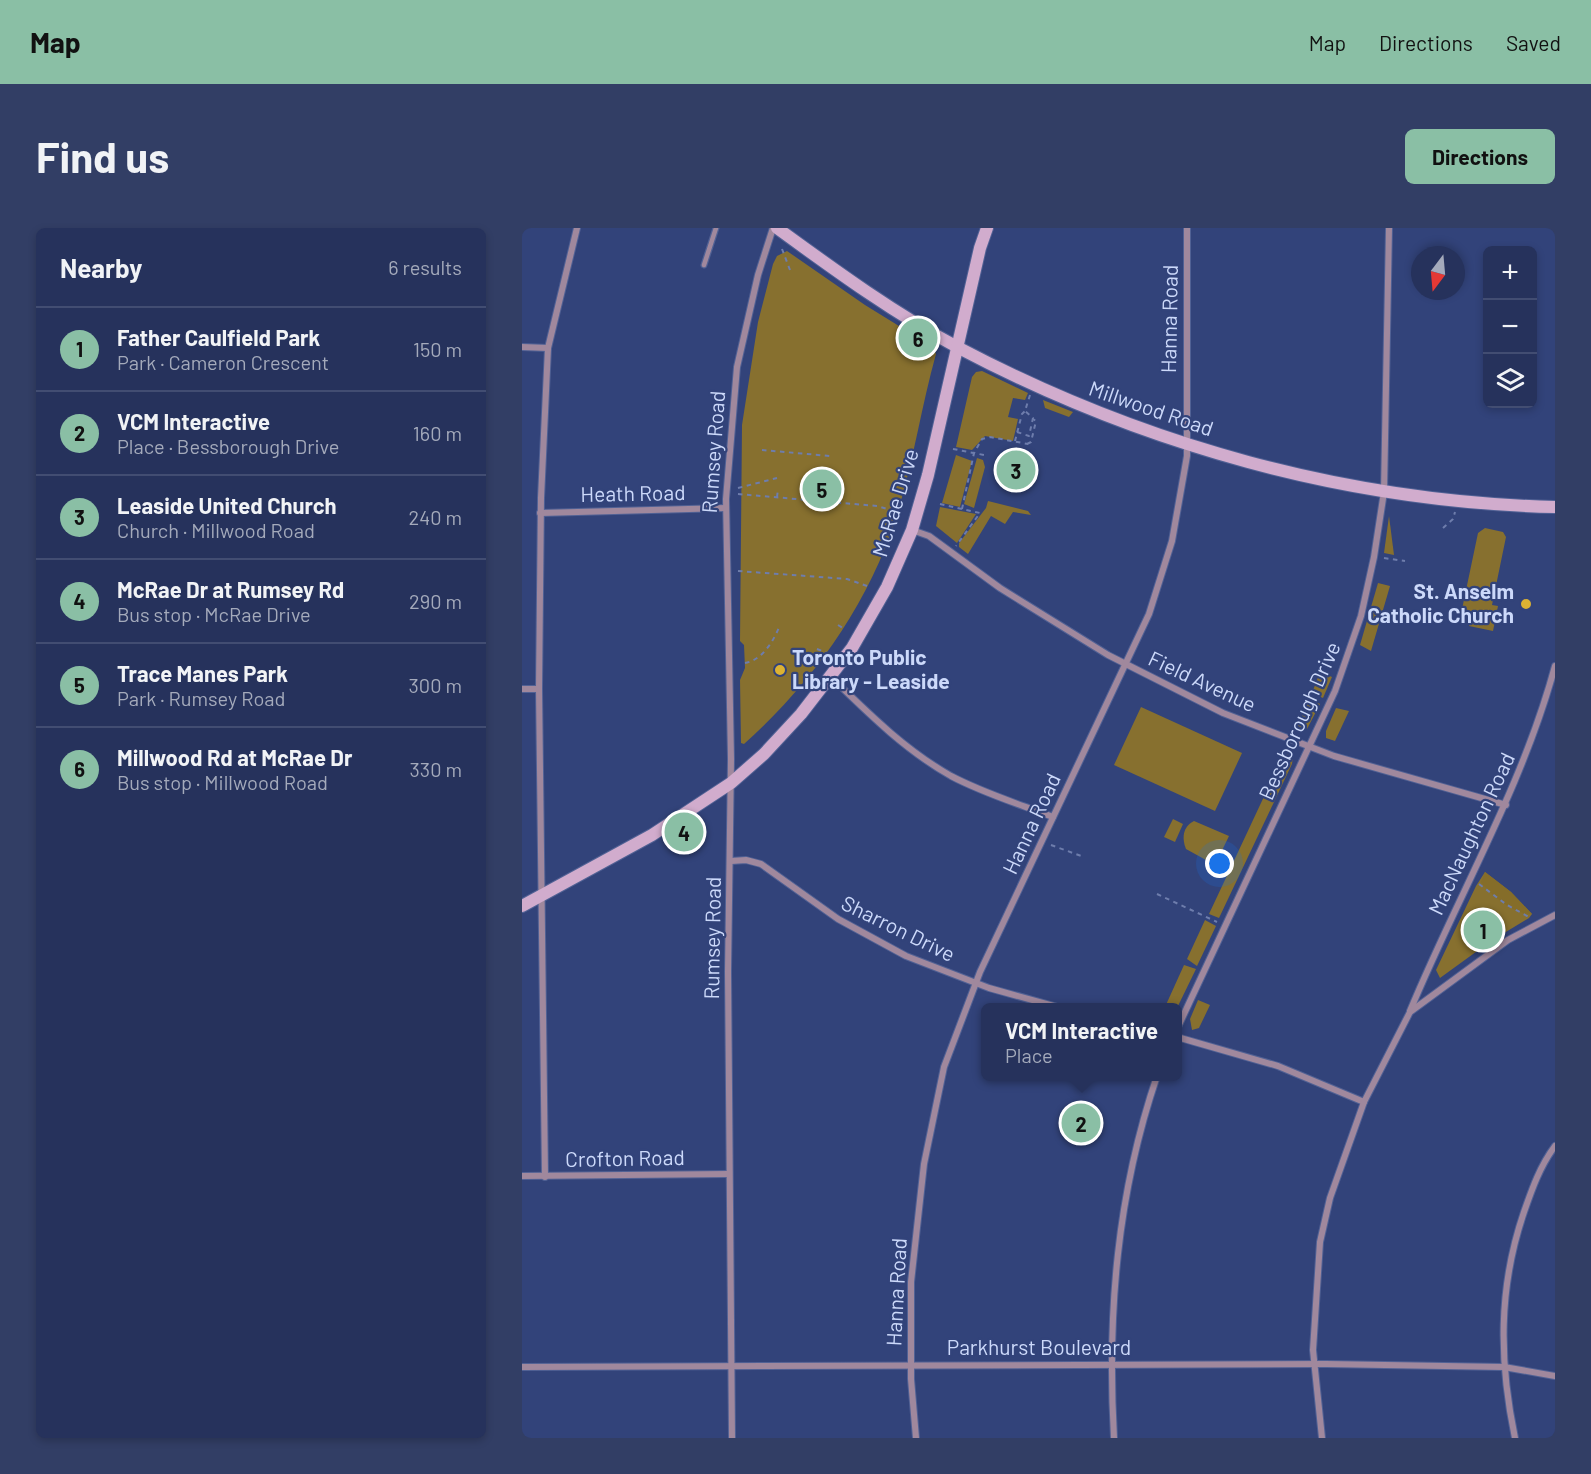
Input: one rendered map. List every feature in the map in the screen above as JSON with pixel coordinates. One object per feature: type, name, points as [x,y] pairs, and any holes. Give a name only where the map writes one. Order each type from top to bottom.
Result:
[{"type":"street","points":[[545,1177],[539,689],[540,513],[548,348],[577,228]]},
{"type":"street","name":"Millwood Road","points":[[775,228],[869,295],[958,347],[1062,398],[1186,444],[1272,469],[1384,492],[1486,505],[1555,507]]},
{"type":"street","name":"Rumsey Road","points":[[732,1438],[728,972],[731,783],[726,508],[737,367],[755,286],[775,228]]},
{"type":"street","name":"McRae Drive","points":[[522,906],[652,835],[731,783],[764,754],[831,677],[852,648],[887,587],[912,530],[958,347],[980,248],[987,228]]},
{"type":"street","name":"Hanna Road","points":[[916,1438],[910,1365],[911,1282],[924,1164],[944,1067],[976,984],[1149,614],[1172,541],[1181,498],[1186,444],[1187,228]]},
{"type":"street","name":"Bessborough Drive","points":[[1182,1018],[1310,747],[1335,691],[1354,639],[1374,557],[1384,492],[1389,228]]},
{"type":"street","points":[[522,347],[548,348]]},
{"type":"street","name":"Heath Road","points":[[540,513],[726,508]]},
{"type":"street","name":"Field Avenue","points":[[912,530],[929,536],[1000,588],[1126,665],[1223,713],[1310,747],[1506,805]]},
{"type":"street","name":"MacNaughton Road","points":[[1322,1438],[1314,1364],[1314,1310],[1320,1242],[1330,1198],[1364,1102],[1410,1012],[1506,805],[1529,747],[1555,666]]},
{"type":"street","points":[[831,677],[871,717],[933,765],[974,787],[1053,817]]},
{"type":"street","points":[[522,689],[539,689]]},
{"type":"street","name":"Sharron Drive","points":[[731,861],[761,864],[814,904],[862,934],[906,956],[976,984],[1043,1003]]},
{"type":"street","points":[[1410,1012],[1508,940],[1555,915]]},
{"type":"street","points":[[1182,1038],[1278,1066],[1364,1102]]},
{"type":"street","points":[[1114,1438],[1112,1298],[1121,1217],[1138,1136],[1156,1081]]},
{"type":"street","points":[[1515,1438],[1504,1367],[1502,1323],[1509,1262],[1534,1184],[1555,1146]]},
{"type":"street","name":"Crofton Road","points":[[522,1176],[729,1174]]},
{"type":"street","name":"Parkhurst Boulevard","points":[[522,1367],[1314,1364],[1504,1367],[1555,1377]]},
{"type":"lane","points":[[704,265],[716,228]]},
{"type":"path","points":[[782,249],[790,270]]},
{"type":"path","points":[[1015,441],[1030,392]]},
{"type":"path","points":[[962,509],[978,443],[985,437],[1028,444],[1031,442],[1036,421],[1025,411]]},
{"type":"path","points":[[1017,432],[1029,435],[1033,418]]},
{"type":"path","points":[[953,449],[984,455]]},
{"type":"path","points":[[762,450],[830,456]]},
{"type":"path","points":[[738,488],[777,478]]},
{"type":"path","points":[[777,497],[778,489]]},
{"type":"path","points":[[826,501],[827,492]]},
{"type":"path","points":[[738,494],[877,506],[898,512]]},
{"type":"path","points":[[940,504],[980,513],[956,546]]},
{"type":"path","points":[[1443,528],[1453,519],[1455,510]]},
{"type":"path","points":[[1374,557],[1405,561]]},
{"type":"path","points":[[738,571],[847,579],[867,586]]},
{"type":"path","points":[[745,663],[759,656],[773,641],[780,625]]},
{"type":"path","points":[[838,625],[843,628]]},
{"type":"path","points":[[818,649],[827,653]]},
{"type":"path","points":[[1052,845],[1084,857]]},
{"type":"path","points":[[1479,884],[1507,905],[1529,917]]},
{"type":"path","points":[[1157,894],[1226,926]]},
{"type":"shaded area","points":[[787,251],[865,305],[933,347],[936,354],[902,498],[884,551],[870,582],[835,642],[814,669],[769,720],[744,744],[741,743],[740,680],[745,668],[744,645],[740,641],[742,425],[758,322],[773,264],[777,256]]},
{"type":"shaded area","points":[[982,371],[1028,393],[1025,400],[1013,398],[1008,417],[1018,419],[1013,441],[985,436],[972,450],[956,447],[972,377],[976,372]]},
{"type":"shaded area","points":[[1043,400],[1073,412],[1069,417],[1045,408]]},
{"type":"shaded area","points":[[956,455],[972,461],[960,507],[942,503]]},
{"type":"shaded area","points":[[977,458],[983,460],[985,467],[974,508],[964,504]]},
{"type":"shaded area","points":[[988,501],[1028,511],[1031,515],[1013,512],[1005,524],[991,516],[968,554],[959,547],[959,543],[986,508]]},
{"type":"shaded area","points":[[940,507],[976,514],[957,543],[936,526]]},
{"type":"shaded area","points":[[1389,516],[1394,555],[1384,553]]},
{"type":"shaded area","points":[[1485,528],[1503,532],[1506,537],[1492,605],[1498,606],[1493,631],[1469,626],[1470,620],[1462,617],[1461,614],[1478,533]]},
{"type":"shaded area","points":[[1378,583],[1390,586],[1371,651],[1360,645]]},
{"type":"shaded area","points":[[1320,672],[1332,677],[1323,698],[1312,693]]},
{"type":"shaded area","points":[[1309,699],[1320,704],[1307,729],[1298,726]]},
{"type":"shaded area","points":[[1141,707],[1242,753],[1215,811],[1114,765]]},
{"type":"shaded area","points":[[1336,708],[1349,711],[1335,741],[1326,738],[1326,731]]},
{"type":"shaded area","points":[[1284,754],[1293,756],[1292,764],[1219,918],[1209,914]]},
{"type":"shaded area","points":[[1173,819],[1183,824],[1175,842],[1164,837]]},
{"type":"shaded area","points":[[1194,821],[1229,836],[1215,865],[1186,849],[1184,834],[1187,826]]},
{"type":"shaded area","points":[[1485,872],[1511,892],[1532,914],[1440,978],[1436,970]]},
{"type":"shaded area","points":[[1485,872],[1511,892],[1532,914],[1518,911],[1490,892],[1481,882]]},
{"type":"shaded area","points":[[1205,920],[1216,926],[1197,966],[1187,959]]},
{"type":"shaded area","points":[[1184,965],[1196,969],[1179,1003],[1167,1003]]},
{"type":"shaded area","points":[[1198,1000],[1210,1005],[1199,1028],[1192,1030],[1190,1019]]},
{"type":"place","name":"Millwood Rd at McRae Dr","points":[[918,338]]},
{"type":"place","name":"Leaside United Church","points":[[1016,470]]},
{"type":"place","name":"Trace Manes Park","points":[[822,489]]},
{"type":"place","name":"St. Anselm Catholic Church","points":[[1526,604]]},
{"type":"place","name":"Toronto Public Library - Leaside","points":[[780,670]]},
{"type":"place","name":"McRae Dr at Rumsey Rd","points":[[684,832]]},
{"type":"place","name":"Father Caulfield Park","points":[[1483,930]]},
{"type":"place","name":"VCM Interactive","points":[[1081,1123]]}]
